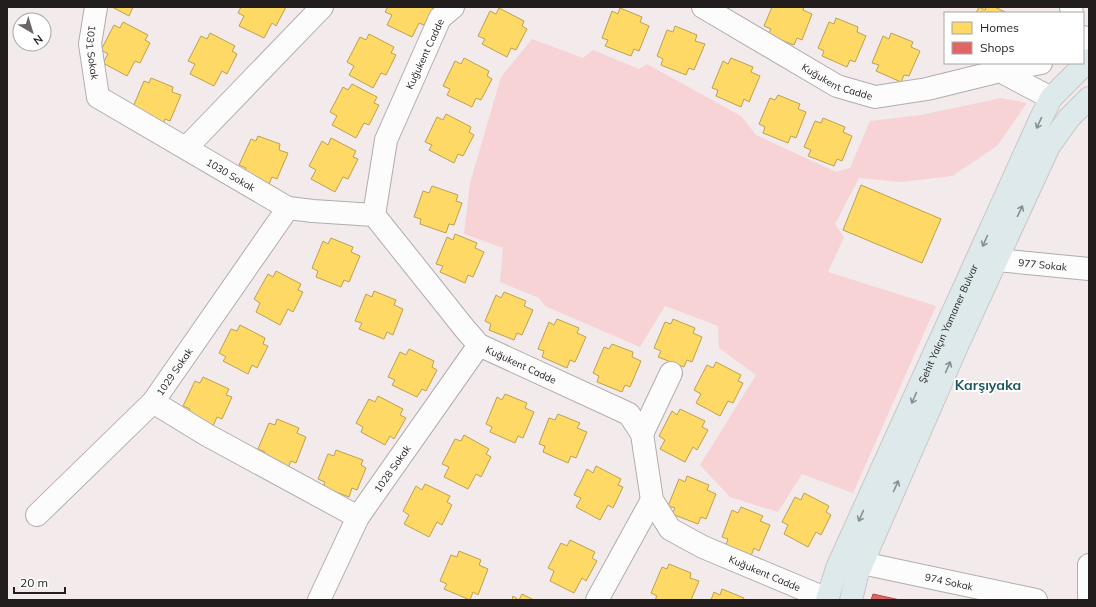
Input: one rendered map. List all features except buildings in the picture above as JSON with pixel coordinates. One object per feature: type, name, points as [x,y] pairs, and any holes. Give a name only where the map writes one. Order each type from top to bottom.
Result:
[{"type":"highway","name":"Şehit Yalçın Yamaner Bulvar","points":[[827,600],[837,568],[1051,98],[1089,60]]},
{"type":"highway","name":"Şehit Yalçın Yamaner Bulvar","points":[[851,600],[857,574],[957,346],[1049,146],[1070,118],[1089,98]]},
{"type":"street","name":"1031 Sokak","points":[[96,7],[90,44],[98,97]]},
{"type":"street","points":[[186,148],[322,7]]},
{"type":"street","name":"Kuğukent Cadde","points":[[453,7],[440,18],[386,140],[374,215],[479,345],[629,414],[642,434],[652,500],[670,529],[703,547],[827,600]]},
{"type":"street","name":"Kuğukent Cadde","points":[[703,7],[836,86],[875,97],[927,89],[1000,71],[1036,64]]},
{"type":"street","points":[[1000,71],[1051,98]]},
{"type":"street","name":"1030 Sokak","points":[[98,97],[120,112],[186,148],[288,208],[374,215]]},
{"type":"street","name":"1029 Sokak","points":[[36,515],[153,402],[288,208]]},
{"type":"street","name":"977 Sokak","points":[[997,260],[1089,269]]},
{"type":"street","name":"1028 Sokak","points":[[319,600],[358,517],[479,345]]},
{"type":"street","points":[[642,434],[671,373]]},
{"type":"street","points":[[153,402],[207,435],[358,517]]},
{"type":"street","points":[[597,600],[652,500]]},
{"type":"street","name":"974 Sokak","points":[[862,563],[1036,600]]},
{"type":"street","points":[[1089,565],[1089,600]]},
{"type":"shaded area","points":[[532,39],[583,58],[593,50],[639,69],[647,64],[741,116],[756,135],[836,172],[850,168],[870,121],[921,115],[1001,98],[1027,103],[997,146],[952,176],[901,182],[859,178],[835,224],[844,237],[828,272],[936,306],[853,493],[802,474],[778,512],[730,497],[700,465],[756,375],[719,348],[718,326],[665,306],[640,347],[545,306],[539,298],[500,282],[503,248],[464,234],[470,183],[501,77]]},
{"type":"district","name":"Karşıyaka","points":[[988,385]]}]
